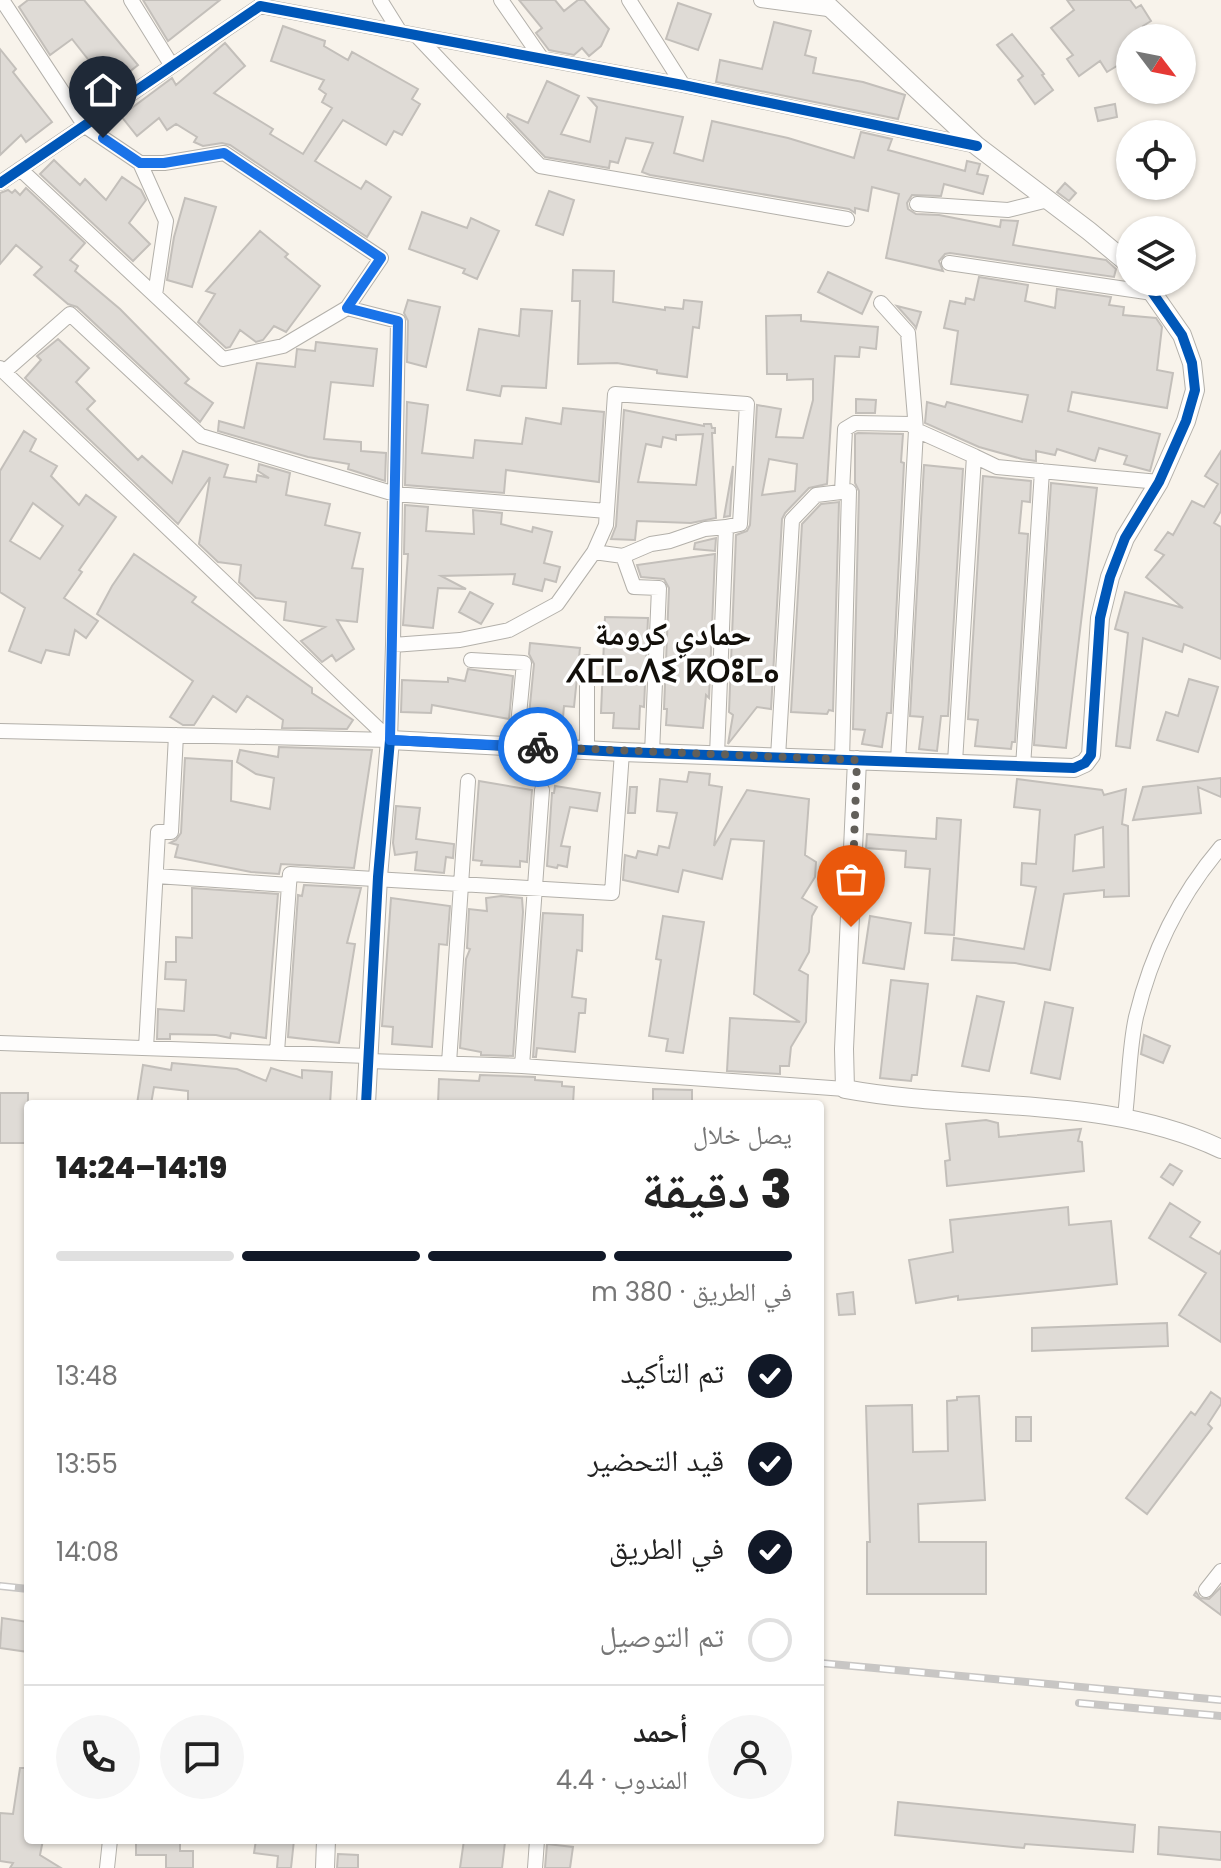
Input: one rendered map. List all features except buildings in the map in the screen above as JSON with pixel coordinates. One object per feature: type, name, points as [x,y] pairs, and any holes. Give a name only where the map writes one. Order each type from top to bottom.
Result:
[{"type":"street","points":[[2,0],[85,126],[140,163],[166,221],[155,295]]},
{"type":"street","points":[[131,0],[172,66]]},
{"type":"street","points":[[380,0],[408,34],[540,166],[847,219]]},
{"type":"street","points":[[501,0],[542,59]]},
{"type":"street","points":[[629,0],[683,85]]},
{"type":"street","points":[[761,0],[825,4],[977,146],[1116,254]]},
{"type":"street","points":[[1,180],[85,126],[258,3],[683,85],[977,146]]},
{"type":"street","points":[[20,169],[223,359],[283,346],[347,308],[381,258],[224,153],[164,163],[140,163]]},
{"type":"street","points":[[917,204],[1008,210],[1048,200]]},
{"type":"street","points":[[949,263],[1116,284]]},
{"type":"street","points":[[0,731],[390,740],[622,752],[1074,768],[1085,763],[1091,755],[1100,618],[1110,577],[1125,538],[1159,482],[1186,421],[1195,390],[1192,363],[1182,335],[1155,296]]},
{"type":"street","points":[[881,303],[908,333],[916,430],[898,761]]},
{"type":"street","points":[[347,308],[398,321],[390,740],[378,877],[366,1100]]},
{"type":"street","points":[[390,740],[2,370],[70,314],[201,436],[395,494],[607,511]]},
{"type":"street","points":[[393,645],[460,640],[509,630],[557,604],[594,552],[606,525],[615,394],[747,404],[740,524],[705,529],[651,544],[623,556],[594,552]]},
{"type":"street","points":[[842,492],[845,429],[855,423],[911,424],[916,430],[997,467],[1159,482]]},
{"type":"street","points":[[955,762],[974,456]]},
{"type":"street","points":[[1023,767],[1042,471]]},
{"type":"street","points":[[778,757],[792,520],[816,495],[849,491],[845,1089]]},
{"type":"street","points":[[717,755],[726,527]]},
{"type":"street","points":[[623,556],[634,587],[659,588],[652,753]]},
{"type":"street","points":[[471,660],[524,663],[516,746]]},
{"type":"street","points":[[587,662],[587,749]]},
{"type":"street","points":[[146,1048],[158,832],[171,832],[176,735]]},
{"type":"street","points":[[277,1052],[290,874],[612,893],[622,752]]},
{"type":"street","points":[[449,1063],[468,781]]},
{"type":"street","points":[[522,1066],[542,790]]},
{"type":"street","points":[[1125,1116],[1136,1020],[1157,948],[1201,870],[1221,847]]},
{"type":"street","points":[[156,876],[289,885]]},
{"type":"street","points":[[0,1043],[277,1052],[845,1089],[885,1096],[1125,1116],[1221,1149]]},
{"type":"street","points":[[1206,1590],[1221,1571]]},
{"type":"street","points":[[107,1868],[110,1844]]},
{"type":"street","points":[[325,1868],[326,1844]]},
{"type":"street","points":[[535,1868],[537,1844]]},
{"type":"railway","points":[[0,1586],[24,1589]]},
{"type":"railway","points":[[824,1663],[1221,1700]]},
{"type":"railway","points":[[1079,1703],[1221,1716]]},
{"type":"cycle path","points":[[0,183],[260,6],[683,85],[977,146]]},
{"type":"cycle path","points":[[366,1100],[378,877],[390,740],[622,752],[1074,768],[1085,763],[1091,755],[1100,618],[1110,577],[1125,538],[1159,482],[1186,421],[1195,390],[1192,363],[1182,335],[1155,296]]},
{"type":"way so far","points":[[538,747],[857,760],[851,927]]},
{"type":"district","name":"حمادي كرومة ⵃⵎⵎⴰⴷⵉ ⴽⵔⵓⵎⴰ","points":[[673,652]]},
{"type":"route","points":[[103,138],[140,163],[164,163],[224,153],[381,258],[347,308],[398,321],[390,740],[538,747]]}]
